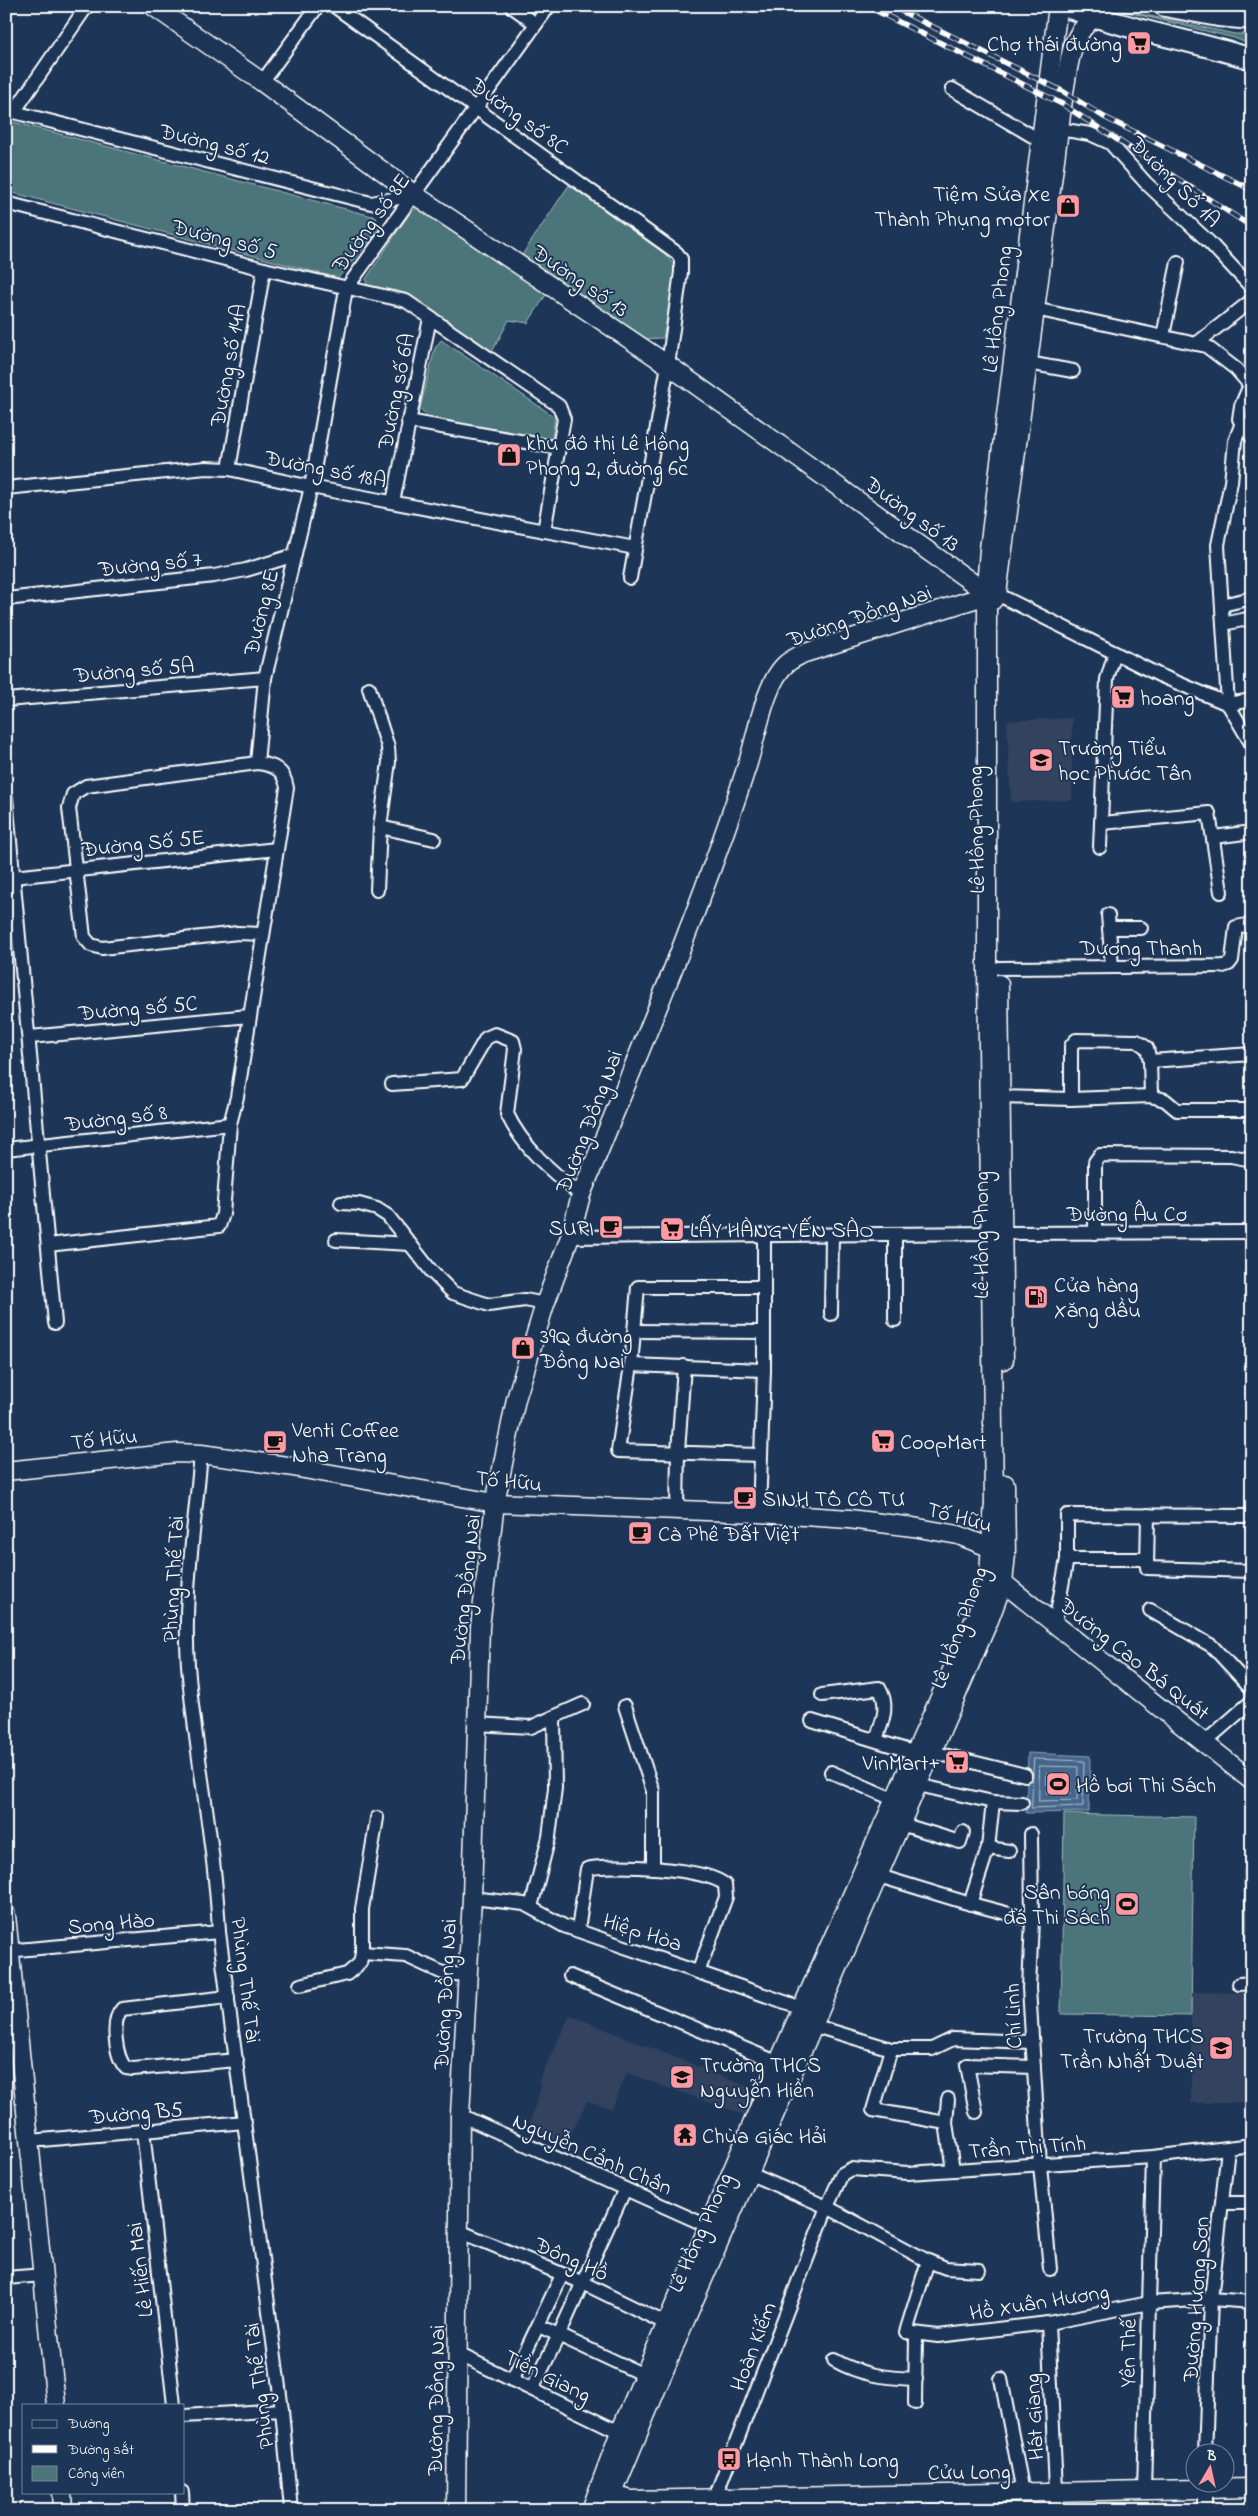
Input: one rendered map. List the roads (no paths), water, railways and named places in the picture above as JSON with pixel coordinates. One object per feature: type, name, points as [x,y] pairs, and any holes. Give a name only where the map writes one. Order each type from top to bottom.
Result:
[{"type":"main road","name":"Đường số 13","points":[[153,6],[262,82],[415,195],[668,365],[990,594]]},
{"type":"main road","name":"Lê Hồng Phong","points":[[990,594],[1028,363],[1035,309],[1058,6]]},
{"type":"main road","points":[[1064,6],[1095,18],[1200,43],[1252,59]]},
{"type":"main road","points":[[1165,6],[1218,16],[1252,18]]},
{"type":"main road","name":"Lê Hồng Phong","points":[[742,2171],[779,2063],[802,2008],[895,1800],[924,1753],[1003,1583],[998,1550],[989,548],[1047,132],[1076,38],[1082,28],[1095,18]]},
{"type":"main road","name":"Đường Đồng Nai","points":[[456,2510],[460,2115],[466,1975],[472,1898],[480,1627],[495,1504],[516,1399],[545,1304],[570,1237],[581,1195],[717,857],[756,739],[763,704],[774,680],[786,664],[802,654],[990,594]]},
{"type":"main road","name":"Lê Hồng Phong","points":[[993,968],[1002,1097],[996,1233]]},
{"type":"main road","name":"Tố Hữu","points":[[6,1471],[177,1453],[201,1454],[287,1466],[495,1504],[759,1513],[913,1526],[958,1534],[998,1550]]},
{"type":"main road","name":"Lê Hồng Phong","points":[[606,2498],[620,2432],[644,2375],[812,2024],[918,1786],[924,1753],[977,1614],[998,1550]]},
{"type":"main road","name":"Đường Cao Bá Quát","points":[[989,1573],[1206,1742],[1252,1781]]},
{"type":"main road","points":[[6,1915],[8,1951],[30,2141],[56,2404]]},
{"type":"main road","name":"Lê Hồng Phong","points":[[591,2510],[606,2498],[717,2223]]},
{"type":"main road","name":"Cửu Long","points":[[606,2498],[793,2503],[921,2502],[1023,2492],[1144,2490],[1186,2487]]},
{"type":"main road","name":"Cửu Long","points":[[1236,2487],[1252,2488]]},
{"type":"main road","points":[[62,2494],[63,2510]]},
{"type":"street","points":[[10,111],[87,6]]},
{"type":"street","points":[[262,82],[318,6]]},
{"type":"street","name":"Đường số 8C","points":[[334,6],[677,253],[681,259],[681,272],[668,365]]},
{"type":"street","points":[[511,6],[536,24]]},
{"type":"street","name":"Đường số 8E","points":[[295,555],[311,487],[346,289],[549,6]]},
{"type":"street","points":[[952,89],[1047,132]]},
{"type":"street","name":"Đường số 12","points":[[10,111],[371,203],[415,195]]},
{"type":"street","name":"Đường Số 1A","points":[[1047,132],[1090,134],[1110,143],[1146,183],[1210,243],[1252,288]]},
{"type":"street","name":"Đường số 5","points":[[6,203],[264,269],[406,301],[559,406],[563,412],[559,448]]},
{"type":"street","points":[[1163,336],[1178,262]]},
{"type":"street","name":"Đường số 14A","points":[[229,469],[264,269]]},
{"type":"street","points":[[1196,344],[1252,300]]},
{"type":"street","points":[[1035,309],[1206,346],[1221,357],[1250,385],[1241,406],[1239,419],[1252,437]]},
{"type":"street","name":"Đường số 6A","points":[[393,502],[430,318]]},
{"type":"street","points":[[1028,363],[1073,371]]},
{"type":"street","points":[[630,578],[668,365]]},
{"type":"street","points":[[408,421],[559,448],[544,531]]},
{"type":"street","points":[[1242,425],[1235,441],[1230,482],[1218,545],[1228,704],[1252,745]]},
{"type":"street","name":"Đường số 18A","points":[[6,488],[206,468],[229,469],[311,487],[635,548]]},
{"type":"street","name":"Đường số 7","points":[[6,599],[214,576],[246,570],[295,555]]},
{"type":"street","name":"Đường 8E","points":[[257,763],[265,678],[295,555]]},
{"type":"street","points":[[990,594],[1228,704],[1252,700]]},
{"type":"street","points":[[1222,606],[1252,598]]},
{"type":"street","points":[[1224,624],[1252,618]]},
{"type":"street","points":[[1100,848],[1107,687],[1109,670],[1115,653]]},
{"type":"street","name":"Đường số 5A","points":[[6,700],[265,678]]},
{"type":"street","points":[[369,688],[388,754],[388,776],[380,827],[377,890]]},
{"type":"street","points":[[48,1245],[219,1226],[223,1214],[230,1124],[237,1097],[287,788],[285,778],[279,769],[257,763],[86,786],[78,789],[70,800],[68,808],[84,937],[96,946],[238,932],[262,934]]},
{"type":"street","points":[[6,798],[30,1037],[55,1323]]},
{"type":"street","points":[[1102,824],[1209,813],[1221,892]]},
{"type":"street","points":[[380,827],[434,838]]},
{"type":"street","points":[[1214,837],[1252,832]]},
{"type":"street","name":"Đường Số 5E","points":[[13,877],[277,849]]},
{"type":"street","points":[[1112,967],[1109,922],[1140,928]]},
{"type":"street","name":"Dương Thanh","points":[[993,968],[1223,966],[1229,964],[1232,960],[1236,927],[1252,924]]},
{"type":"street","name":"Đường số 5C","points":[[30,1037],[249,1016]]},
{"type":"street","points":[[392,1084],[462,1080],[486,1038],[494,1034],[513,1041],[515,1049],[507,1114],[512,1124],[548,1169],[581,1195]]},
{"type":"street","points":[[1071,1099],[1072,1042],[1138,1041],[1143,1043],[1147,1048],[1150,1061],[1151,1096]]},
{"type":"street","points":[[1150,1061],[1252,1054]]},
{"type":"street","points":[[1002,1097],[1071,1099],[1151,1096],[1165,1100],[1177,1110],[1252,1110]]},
{"type":"street","name":"Đường số 8","points":[[6,1149],[230,1124]]},
{"type":"street","points":[[1095,1233],[1094,1162],[1100,1155],[1231,1156],[1252,1160]]},
{"type":"street","points":[[341,1203],[359,1204],[378,1209],[388,1216],[453,1293],[489,1305],[526,1300],[545,1304]]},
{"type":"street","name":"Đường Âu Cơ","points":[[570,1237],[1252,1232]]},
{"type":"street","points":[[895,1234],[895,1320]]},
{"type":"street","points":[[831,1314],[832,1235]]},
{"type":"street","points":[[759,1513],[764,1370],[764,1236]]},
{"type":"street","points":[[336,1240],[410,1244]]},
{"type":"street","points":[[761,1455],[618,1451],[631,1365],[638,1287],[764,1287]]},
{"type":"street","points":[[634,1331],[763,1332]]},
{"type":"street","points":[[631,1365],[764,1370]]},
{"type":"street","points":[[678,1510],[678,1452],[684,1366]]},
{"type":"street","name":"Phùng Thế Tài","points":[[201,1454],[186,1607],[188,1667],[214,1869],[219,1932],[282,2410],[291,2510]]},
{"type":"street","points":[[1148,1514],[1147,1568],[1252,1571]]},
{"type":"street","points":[[1055,1623],[1067,1559],[1066,1515],[1252,1516]]},
{"type":"street","points":[[1067,1559],[1147,1558]]},
{"type":"street","points":[[1150,1610],[1212,1646],[1252,1688]]},
{"type":"street","points":[[822,1695],[879,1688],[883,1695],[885,1711],[876,1740]]},
{"type":"street","points":[[1206,1742],[1252,1701]]},
{"type":"street","points":[[476,1724],[531,1726],[583,1704]]},
{"type":"street","points":[[625,1706],[654,1791],[653,1868]]},
{"type":"street","points":[[531,1907],[550,1836],[555,1788],[554,1716]]},
{"type":"street","points":[[812,1721],[924,1753],[1025,1775]]},
{"type":"street","points":[[830,1772],[895,1800]]},
{"type":"street","points":[[918,1786],[993,1802],[1022,1803]]},
{"type":"street","points":[[970,1904],[988,1848],[993,1802]]},
{"type":"street","points":[[300,1985],[347,1974],[360,1963],[362,1953],[362,1909],[377,1818]]},
{"type":"street","points":[[902,1824],[960,1842],[962,1832]]},
{"type":"street","name":"Chí Linh","points":[[1031,1834],[1032,1920],[1029,1988],[1040,2165],[1050,2269]]},
{"type":"street","points":[[988,1848],[1009,1851]]},
{"type":"street","points":[[578,1930],[587,1869],[599,1866],[653,1868],[714,1877],[725,1885],[724,1904],[699,1970]]},
{"type":"street","points":[[879,1876],[970,1904],[1032,1920]]},
{"type":"street","name":"Hiệp Hòa","points":[[472,1898],[511,1901],[531,1907],[557,1922],[578,1930],[699,1970],[802,2008]]},
{"type":"street","name":"Song Hào","points":[[8,1951],[219,1932]]},
{"type":"street","points":[[362,1953],[406,1956],[443,1973],[466,1975]]},
{"type":"street","points":[[570,1976],[779,2063]]},
{"type":"street","points":[[228,1997],[122,2009],[116,2018],[118,2057],[126,2068],[133,2069],[237,2060]]},
{"type":"street","points":[[812,2024],[891,2049],[932,2050],[953,2039],[1032,2042]]},
{"type":"street","points":[[891,2049],[873,2110],[946,2123]]},
{"type":"street","points":[[976,2112],[967,2065],[1034,2067]]},
{"type":"street","points":[[948,2099],[946,2123],[952,2170]]},
{"type":"street","name":"Nguyễn Cảnh Chân","points":[[460,2115],[625,2189],[717,2223]]},
{"type":"street","name":"Đường B5","points":[[30,2141],[245,2122]]},
{"type":"street","name":"Lê Hiến Mai","points":[[143,2131],[174,2404]]},
{"type":"street","name":"Trần Thị Tính","points":[[827,2207],[842,2174],[851,2169],[895,2174],[1153,2157],[1252,2145]]},
{"type":"street","name":"Đường Hương Sơn","points":[[1205,2444],[1212,2299],[1228,2149]]},
{"type":"street","name":"Yên Thế","points":[[1144,2490],[1153,2157]]},
{"type":"street","name":"Hồ Xuân Hương","points":[[742,2171],[827,2207],[928,2261],[946,2268],[979,2270]]},
{"type":"street","points":[[532,2389],[559,2335],[581,2282],[625,2189]]},
{"type":"street","points":[[1222,2204],[1252,2203]]},
{"type":"street","name":"Hoàn Kiếm","points":[[714,2500],[827,2207]]},
{"type":"street","name":"Đông Hồ","points":[[459,2231],[581,2282],[667,2324]]},
{"type":"street","points":[[915,2403],[916,2335],[906,2332],[928,2261]]},
{"type":"street","points":[[6,2278],[42,2274]]},
{"type":"street","points":[[512,2380],[562,2275]]},
{"type":"street","name":"Hồ Xuân Hương","points":[[916,2335],[938,2336],[1048,2323],[1149,2303],[1212,2299],[1252,2302]]},
{"type":"street","name":"Hát Giang","points":[[1048,2323],[1057,2510]]},
{"type":"street","points":[[539,2326],[644,2375]]},
{"type":"street","name":"Tiền Giang","points":[[458,2354],[620,2432]]},
{"type":"street","points":[[834,2360],[853,2371],[877,2376],[916,2379]]},
{"type":"street","points":[[1001,2379],[1023,2492]]},
{"type":"street","points":[[185,2416],[282,2410]]},
{"type":"street","points":[[182,2494],[183,2510]]},
{"type":"street","points":[[1204,2494],[1204,2510]]},
{"type":"water","name":"Hồ bơi Thi Sách","points":[[1028,1753],[1090,1756],[1089,1812],[1026,1813]]},
{"type":"railway","points":[[867,6],[1062,104],[1252,227]]},
{"type":"railway","points":[[891,6],[1064,92],[1104,117],[1252,190]]},
{"type":"place","name":"Chợ thái đường","points":[[1139,43]]},
{"type":"place","name":"Tiệm Sửa Xe Thành Phụng motor","points":[[1068,206]]},
{"type":"place","name":"khu đô thị Lê Hồng Phong 2, đường 6c","points":[[509,455]]},
{"type":"place","name":"hoang","points":[[1123,697]]},
{"type":"place","name":"Trường Tiểu học Phước Tân","points":[[1041,760]]},
{"type":"place","name":"SURI","points":[[611,1227]]},
{"type":"place","name":"LẤY HÀNG YẾN SÀO","points":[[672,1229]]},
{"type":"place","name":"Cửa hàng Xăng dầu","points":[[1036,1297]]},
{"type":"place","name":"39Q đường Đồng Nai","points":[[523,1348]]},
{"type":"place","name":"CoopMart","points":[[883,1441]]},
{"type":"place","name":"Venti Coffee Nha Trang","points":[[275,1442]]},
{"type":"place","name":"SINH TỐ CÔ TƯ","points":[[745,1498]]},
{"type":"place","name":"Cà Phê Đất Việt","points":[[640,1533]]},
{"type":"place","name":"VinMart+","points":[[957,1762]]},
{"type":"place","name":"Hồ bơi Thi Sách","points":[[1058,1784]]},
{"type":"place","name":"Sân bóng đá Thi Sách","points":[[1127,1904]]},
{"type":"place","name":"Trường THCS Trần Nhật Duật","points":[[1221,2048]]},
{"type":"place","name":"Trường THCS Nguyễn Hiền","points":[[682,2077]]},
{"type":"place","name":"Chùa Giác Hải","points":[[685,2135]]},
{"type":"place","name":"Hạnh Thành Long","points":[[729,2459]]}]
